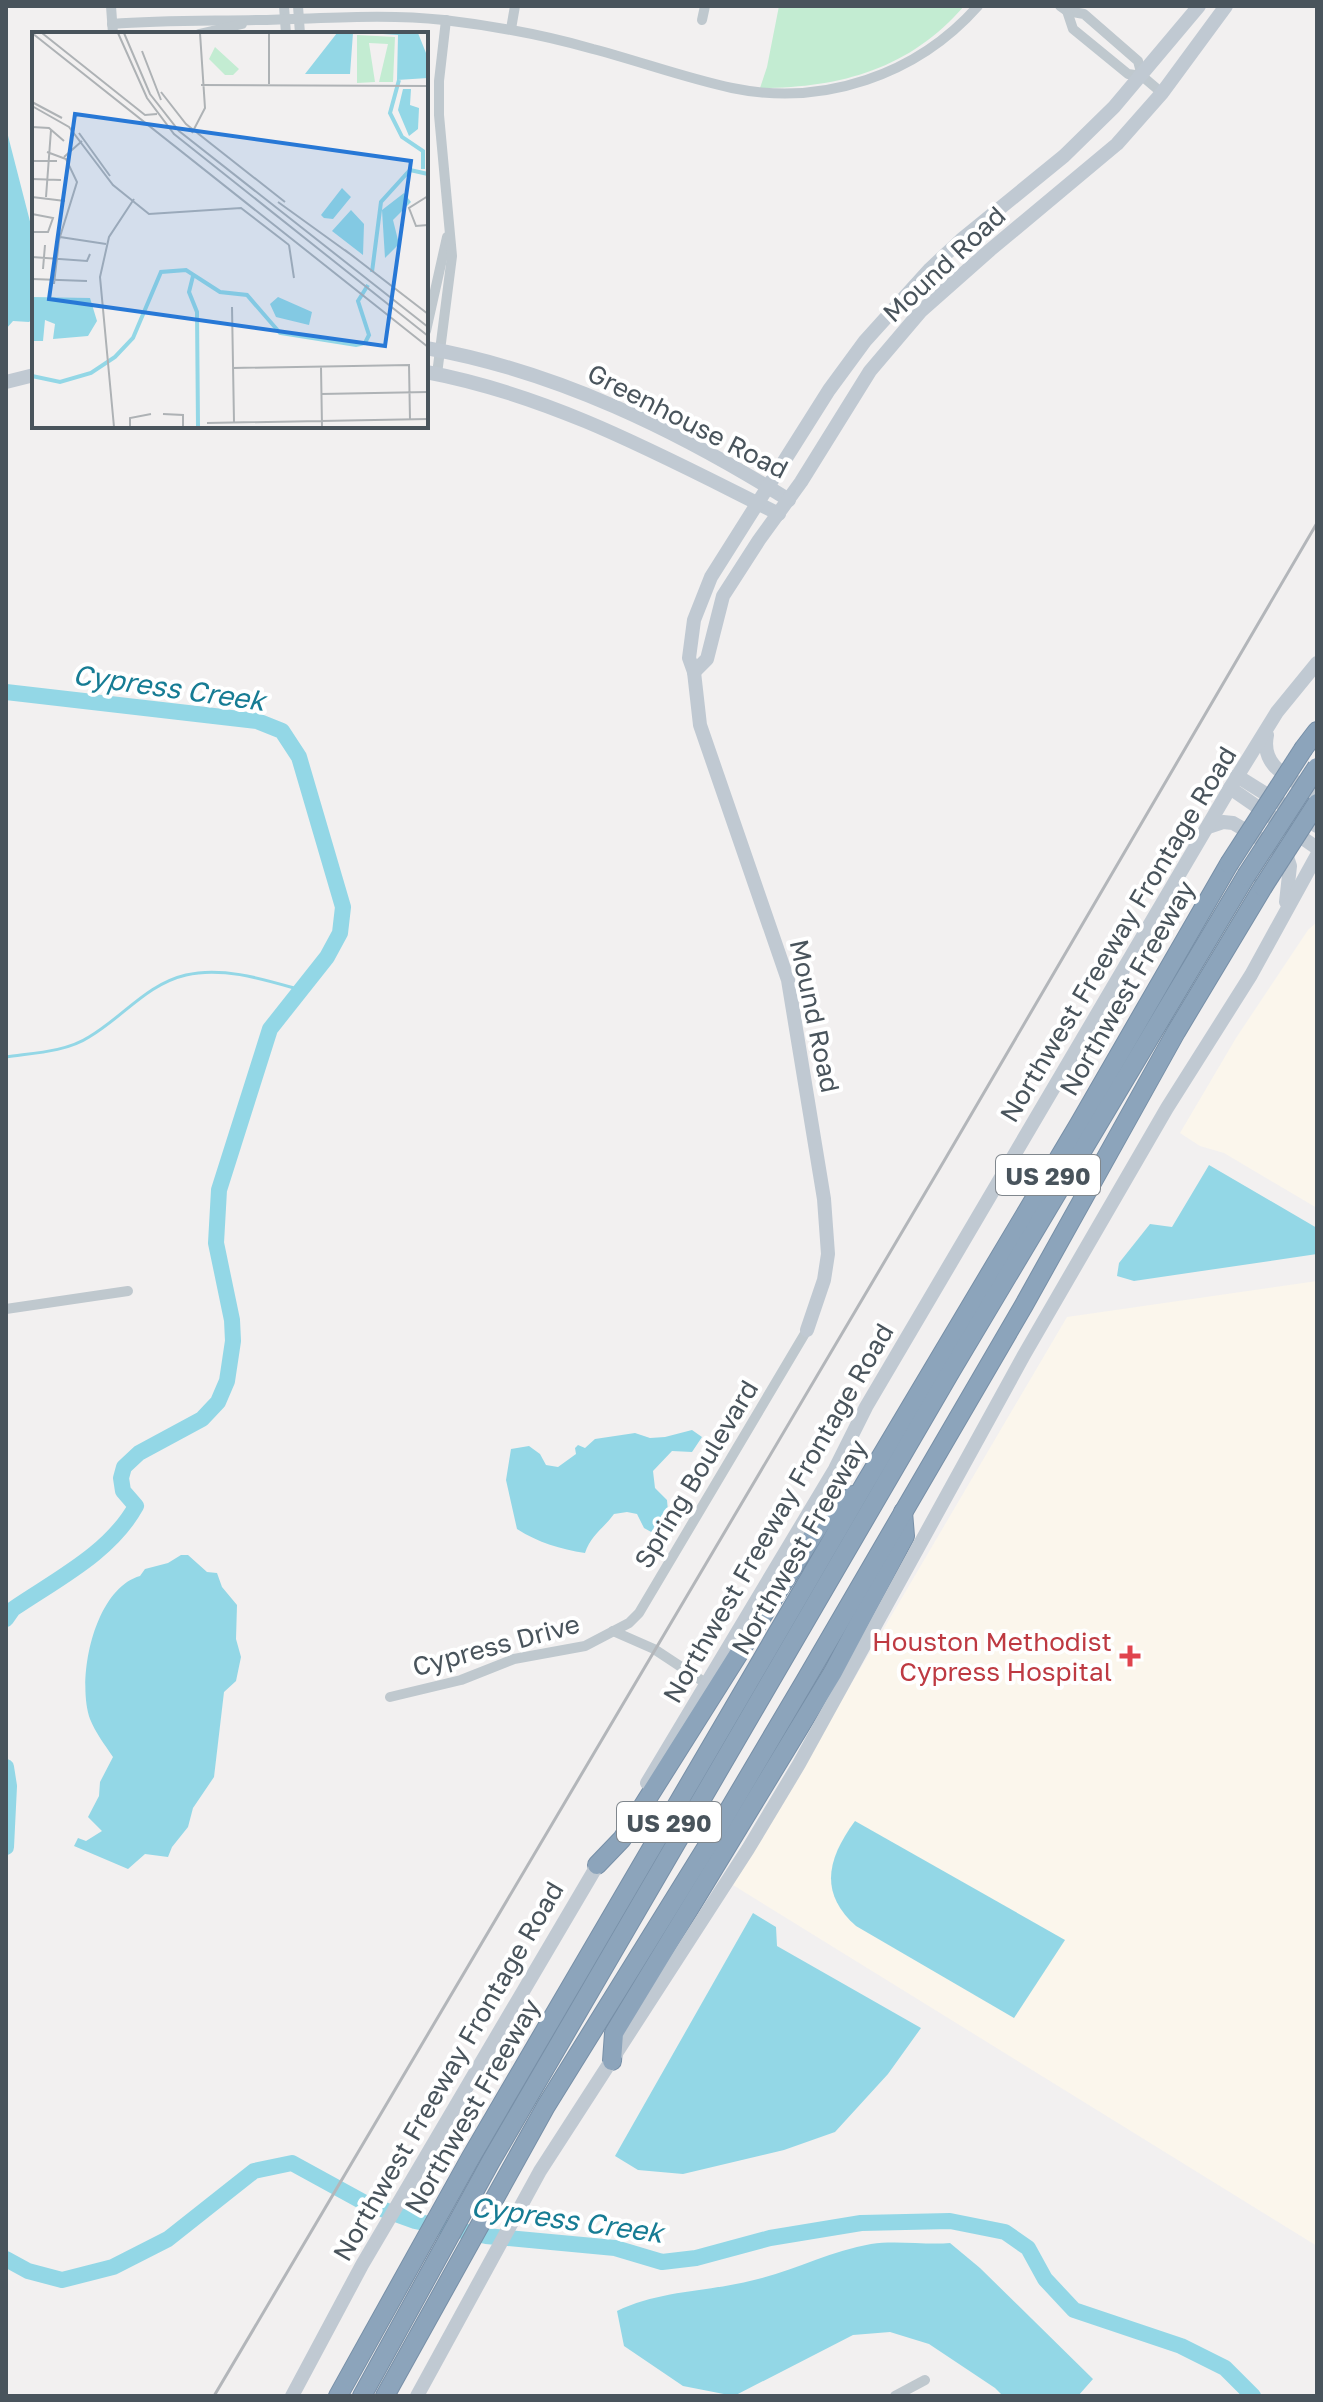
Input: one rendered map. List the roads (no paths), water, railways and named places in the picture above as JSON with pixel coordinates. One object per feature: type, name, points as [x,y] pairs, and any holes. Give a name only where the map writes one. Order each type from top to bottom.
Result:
[{"type":"highway","name":"Northwest Freeway","points":[[338,2396],[471,2157],[1229,864],[1317,731]]},
{"type":"highway","points":[[362,2396],[491,2161],[951,1371],[1246,876],[1317,767]]},
{"type":"highway","name":"US 290","points":[[385,2396],[511,2167],[726,1815],[1048,1262],[1169,1043],[1317,803]]},
{"type":"highway","points":[[597,1865],[622,1839],[821,1523],[864,1485]]},
{"type":"highway","points":[[612,2061],[614,2033],[762,1792],[875,1595],[905,1536],[903,1512]]},
{"type":"main road","name":"Mound Road","points":[[807,1330],[824,1280],[828,1254],[824,1199],[794,1011],[776,941],[700,725],[694,672],[689,658],[694,620],[711,577],[829,390],[865,341],[961,240],[1064,156],[1142,76],[1199,6]]},
{"type":"main road","name":"Mound Road","points":[[694,672],[707,659],[723,596],[789,500],[870,371],[921,311],[1117,144],[1162,93],[1226,6]]},
{"type":"main road","name":"Greenhouse Road","points":[[433,350],[495,362],[568,386],[625,411],[789,500]]},
{"type":"main road","name":"Greenhouse Road","points":[[432,373],[510,391],[609,429],[779,514]]},
{"type":"main road","points":[[6,382],[32,376]]},
{"type":"main road","name":"Northwest Freeway Frontage Road","points":[[292,2396],[362,2265],[835,1469],[874,1394],[1234,782],[1268,726],[1317,663]]},
{"type":"main road","points":[[1268,726],[1264,748],[1272,766],[1317,795]]},
{"type":"main road","points":[[1234,782],[1317,826]]},
{"type":"main road","points":[[1234,782],[1317,848]]},
{"type":"main road","points":[[1208,827],[1223,822],[1233,823],[1286,854],[1290,866],[1285,910]]},
{"type":"main road","points":[[417,2396],[540,2171],[799,1764],[1024,1355],[1167,1108],[1251,975],[1317,855]]},
{"type":"street","points":[[111,6],[113,29],[172,20],[377,15],[446,20],[511,29],[732,88],[801,93],[844,87],[898,69],[944,38],[978,6]]},
{"type":"street","points":[[284,6],[286,32]]},
{"type":"street","points":[[298,6],[300,32]]},
{"type":"street","points":[[511,29],[515,6]]},
{"type":"street","points":[[702,20],[705,6]]},
{"type":"street","points":[[1063,8],[1084,14],[1138,61],[1142,76]]},
{"type":"street","points":[[1063,8],[1073,29],[1128,74],[1142,76],[1162,93]]},
{"type":"street","points":[[207,32],[256,20]]},
{"type":"street","points":[[432,373],[433,350],[452,256],[439,115],[439,81],[446,20]]},
{"type":"street","points":[[428,322],[449,231]]},
{"type":"street","points":[[6,1309],[128,1291]]},
{"type":"street","name":"Spring Boulevard","points":[[613,1631],[629,1623],[639,1613],[807,1330]]},
{"type":"street","points":[[613,1631],[654,1649],[707,1684]]},
{"type":"street","name":"Cypress Drive","points":[[390,1697],[461,1680],[514,1659],[585,1646],[613,1631]]},
{"type":"street","points":[[896,2396],[925,2380]]},
{"type":"water","points":[[6,128],[32,229],[32,320],[13,321],[6,329]]},
{"type":"water","points":[[1209,1165],[1317,1228],[1317,1254],[1134,1281],[1117,1276],[1119,1263],[1150,1224],[1172,1227]]},
{"type":"water","points":[[692,1430],[702,1437],[692,1452],[672,1451],[653,1471],[655,1488],[667,1500],[668,1511],[653,1533],[644,1528],[637,1514],[614,1514],[585,1553],[550,1545],[517,1529],[506,1480],[511,1449],[529,1446],[540,1454],[546,1465],[558,1467],[576,1454],[578,1445],[585,1448],[595,1439],[635,1433],[650,1438],[665,1437]]},
{"type":"water","points":[[181,1555],[188,1555],[207,1572],[217,1573],[222,1587],[237,1605],[236,1639],[241,1657],[236,1681],[224,1692],[214,1777],[193,1808],[188,1827],[168,1857],[145,1854],[128,1869],[74,1846],[78,1838],[86,1841],[102,1831],[88,1817],[113,1757],[90,1719],[85,1682],[88,1660],[92,1637],[111,1598],[145,1569],[168,1563]]},
{"type":"water","points":[[855,1821],[1065,1940],[1014,2018],[856,1926],[844,1913],[836,1900],[831,1875],[838,1848]]},
{"type":"water","points":[[753,1913],[776,1927],[777,1946],[921,2028],[888,2074],[835,2132],[784,2150],[683,2174],[638,2170],[615,2156]]},
{"type":"water","points":[[950,2243],[980,2268],[1093,2379],[1078,2396],[1003,2396],[929,2344],[890,2332],[853,2335],[734,2396],[683,2386],[624,2346],[617,2311],[633,2304],[754,2280],[871,2244]]},
{"type":"waterway","name":"Cypress Creek","points":[[6,692],[257,721],[282,731],[299,757],[343,907],[340,933],[327,957],[270,1029],[219,1190],[216,1243],[232,1320],[233,1341],[227,1381],[218,1402],[202,1419],[139,1453],[124,1467],[121,1478],[123,1491],[136,1506],[125,1523],[97,1551],[13,1609],[6,1619]]},
{"type":"waterway","points":[[6,1057],[49,1051],[80,1042],[159,986],[186,975],[229,973],[301,990]]},
{"type":"waterway","name":"Cypress Creek","points":[[6,1767],[9,1786],[6,1847]]},
{"type":"waterway","name":"Cypress Creek","points":[[6,2259],[28,2271],[62,2280],[113,2267],[168,2239],[254,2171],[292,2163],[365,2203],[415,2221],[486,2236],[615,2248],[662,2262],[696,2258],[770,2238],[861,2223],[950,2221],[1005,2232],[1028,2248],[1045,2279],[1074,2310],[1181,2346],[1225,2368],[1253,2396]]},
{"type":"railway","points":[[214,2396],[1317,523]]},
{"type":"place","name":"Houston Methodist Cypress Hospital","points":[[1130,1656]]}]
